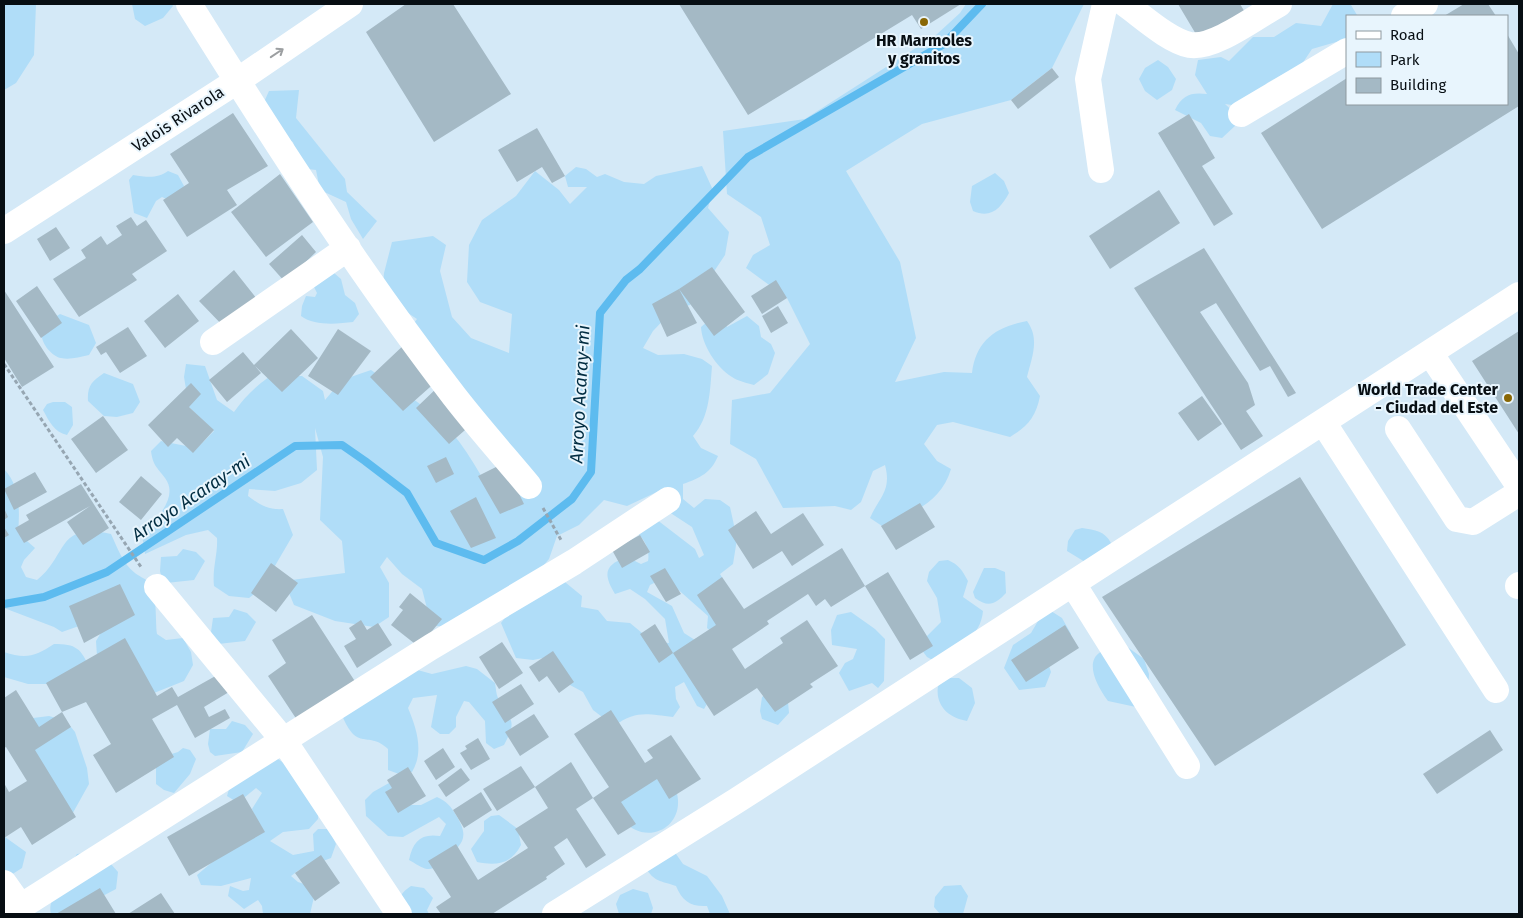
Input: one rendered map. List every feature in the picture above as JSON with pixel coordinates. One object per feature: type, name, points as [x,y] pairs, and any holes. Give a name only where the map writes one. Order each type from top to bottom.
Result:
[{"type":"street","points":[[189,4],[237,81],[380,296],[455,397],[535,495]]},
{"type":"street","name":"Valois Rivarola","points":[[4,231],[237,81],[350,4]]},
{"type":"street","points":[[1101,170],[1088,79],[1105,4]]},
{"type":"street","points":[[1406,15],[1425,4]]},
{"type":"street","points":[[1140,8],[1169,35],[1190,45],[1210,44],[1273,5]]},
{"type":"street","points":[[1241,114],[1346,51]]},
{"type":"street","points":[[213,342],[348,248]]},
{"type":"street","points":[[554,914],[736,801],[1519,295]]},
{"type":"street","points":[[1430,353],[1519,486]]},
{"type":"street","points":[[1324,422],[1496,690]]},
{"type":"street","points":[[1398,429],[1457,519],[1473,522],[1519,493]]},
{"type":"street","points":[[4,884],[15,910],[430,647],[574,562],[668,500]]},
{"type":"street","points":[[150,578],[284,741],[400,914]]},
{"type":"street","points":[[1072,584],[1186,766]]},
{"type":"path","points":[[4,364],[118,534],[150,578]]},
{"type":"path","points":[[535,495],[566,547]]},
{"type":"green space","points":[[4,4],[36,4],[34,55],[16,83],[4,90]]},
{"type":"green space","points":[[132,4],[172,4],[173,6],[163,18],[145,26],[135,19]]},
{"type":"green space","points":[[966,4],[1084,4],[1052,68],[1011,100],[922,124],[846,171],[900,262],[916,338],[895,382],[944,372],[972,373],[978,352],[989,337],[1005,327],[1027,321],[1033,335],[1034,348],[1027,377],[1040,396],[1036,410],[1030,421],[1010,437],[953,422],[937,425],[924,444],[937,461],[951,469],[946,481],[933,499],[914,511],[882,526],[870,518],[886,488],[887,474],[885,465],[873,471],[861,502],[851,510],[835,506],[783,508],[756,459],[730,444],[732,400],[770,393],[810,344],[787,298],[746,268],[753,255],[770,245],[761,217],[727,194],[723,131],[805,119],[936,35],[960,13]]},
{"type":"green space","points":[[1333,4],[1351,5],[1357,15],[1346,15],[1346,38],[1343,40],[1312,49],[1302,64],[1267,83],[1256,98],[1232,105],[1225,104],[1238,116],[1236,125],[1222,138],[1210,136],[1201,123],[1175,110],[1184,98],[1192,94],[1207,94],[1195,75],[1198,60],[1221,57],[1229,61],[1253,37],[1274,37],[1296,23],[1321,26]]},
{"type":"green space","points":[[1158,60],[1168,67],[1176,79],[1172,90],[1157,100],[1145,91],[1139,79],[1145,68]]},
{"type":"green space","points":[[299,90],[296,118],[345,179],[347,192],[377,221],[363,239],[351,219],[346,202],[320,190],[316,170],[300,168],[293,142],[278,135],[264,102],[269,91]]},
{"type":"green space","points":[[702,166],[713,190],[708,208],[729,232],[725,255],[690,305],[674,309],[653,331],[643,348],[658,355],[684,354],[702,359],[712,366],[710,394],[706,412],[699,429],[693,436],[701,448],[718,456],[708,471],[683,484],[683,499],[694,508],[705,499],[720,500],[730,507],[737,539],[733,564],[720,574],[723,579],[715,635],[707,628],[708,616],[674,586],[658,581],[650,585],[647,592],[672,606],[684,633],[709,649],[711,697],[704,709],[697,706],[684,682],[675,687],[676,699],[680,707],[673,717],[649,714],[635,715],[614,726],[593,710],[583,692],[570,685],[553,656],[533,660],[516,658],[501,623],[507,615],[560,578],[582,596],[581,607],[598,610],[607,621],[630,623],[653,642],[669,643],[665,619],[645,599],[630,589],[615,594],[607,576],[610,567],[614,563],[627,557],[641,564],[648,561],[646,544],[634,531],[652,516],[695,549],[699,558],[704,555],[692,527],[669,512],[659,491],[627,506],[604,500],[579,525],[557,536],[549,559],[537,573],[456,627],[436,626],[430,620],[422,589],[402,574],[387,557],[380,567],[389,583],[389,617],[374,627],[335,621],[294,605],[284,581],[345,573],[342,541],[320,520],[323,457],[315,428],[317,470],[301,483],[275,491],[249,489],[248,496],[260,504],[268,508],[283,509],[293,535],[262,588],[249,598],[229,596],[214,586],[217,538],[208,530],[186,535],[145,554],[142,535],[164,509],[169,493],[169,486],[154,463],[151,451],[161,441],[186,446],[193,452],[214,431],[189,407],[184,377],[186,364],[205,366],[217,400],[234,412],[256,387],[283,368],[295,376],[302,376],[323,391],[325,400],[342,380],[371,370],[443,423],[466,452],[497,505],[510,480],[402,339],[417,319],[382,296],[384,273],[392,242],[433,236],[446,245],[440,271],[452,317],[471,338],[509,353],[512,314],[480,302],[467,282],[469,245],[482,220],[516,196],[535,171],[559,190],[570,204],[587,187],[568,187],[565,176],[576,167],[586,169],[597,177],[605,174],[624,182],[644,184],[656,176]]},
{"type":"green space","points":[[168,171],[178,175],[184,186],[180,196],[169,200],[162,197],[156,201],[147,218],[134,213],[129,180],[133,175],[156,176]]},
{"type":"green space","points":[[995,173],[1004,181],[1009,193],[995,211],[985,214],[973,211],[970,202],[972,186]]},
{"type":"green space","points":[[334,273],[341,279],[345,295],[355,303],[359,314],[353,322],[319,323],[301,316],[306,296],[315,297],[317,293],[314,287]]},
{"type":"green space","points":[[60,314],[89,325],[96,343],[89,355],[64,359],[53,354],[44,343],[42,339],[43,327]]},
{"type":"green space","points":[[724,315],[727,327],[747,316],[759,326],[761,337],[771,344],[775,353],[768,374],[754,385],[737,380],[726,373],[715,362],[704,341],[701,327],[714,316]]},
{"type":"green space","points":[[104,373],[133,384],[140,402],[133,413],[117,417],[104,416],[88,401],[88,391],[91,384]]},
{"type":"green space","points":[[65,402],[72,407],[73,425],[67,435],[55,429],[43,410],[47,404]]},
{"type":"green space","points":[[4,469],[13,483],[18,499],[18,533],[35,548],[24,560],[21,567],[26,577],[37,580],[47,570],[72,536],[81,532],[94,531],[111,534],[127,565],[147,581],[151,587],[155,600],[157,634],[166,640],[183,638],[191,652],[193,665],[184,681],[154,693],[97,656],[96,641],[102,631],[79,626],[62,632],[54,627],[4,608]]},
{"type":"green space","points":[[1082,528],[1095,530],[1109,539],[1111,543],[1107,554],[1085,562],[1067,551],[1068,541],[1075,530]]},
{"type":"green space","points":[[183,549],[196,552],[205,561],[194,580],[166,583],[162,580],[160,571],[161,557],[177,556]]},
{"type":"green space","points":[[948,560],[960,568],[968,581],[963,597],[983,611],[978,628],[973,635],[940,664],[927,657],[921,649],[926,637],[941,622],[937,598],[927,581],[929,572],[939,561]]},
{"type":"green space","points":[[984,568],[995,568],[1005,572],[1006,593],[999,600],[988,604],[975,598],[973,592]]},
{"type":"green space","points":[[234,609],[247,613],[256,622],[245,641],[218,644],[211,632],[213,618],[229,617]]},
{"type":"green space","points":[[1051,611],[1062,618],[1071,634],[1066,647],[1049,666],[1051,672],[1045,687],[1019,690],[1004,668],[1013,645],[1031,633],[1038,621]]},
{"type":"green space","points":[[851,612],[875,629],[885,639],[884,681],[878,688],[872,683],[849,691],[839,673],[845,663],[853,659],[857,649],[832,645],[831,630],[837,615]]},
{"type":"green space","points":[[54,644],[73,646],[84,656],[90,669],[53,684],[28,684],[4,677],[4,652],[18,656],[30,656]]},
{"type":"green space","points":[[1126,646],[1144,659],[1149,674],[1148,693],[1136,707],[1108,701],[1101,691],[1093,672],[1093,663],[1096,656],[1102,651]]},
{"type":"green space","points":[[466,666],[477,669],[495,683],[497,696],[512,724],[504,745],[494,749],[486,743],[485,721],[469,702],[464,701],[456,717],[456,727],[449,734],[440,734],[431,727],[437,695],[413,698],[408,708],[418,740],[418,757],[412,772],[399,774],[388,770],[388,749],[375,741],[353,734],[342,715],[414,669],[432,674]]},
{"type":"green space","points":[[947,678],[959,678],[972,688],[975,703],[967,721],[949,714],[941,705],[938,686]]},
{"type":"green space","points":[[773,690],[788,702],[789,713],[778,725],[762,719],[760,711],[762,697]]},
{"type":"green space","points":[[49,716],[66,721],[75,732],[87,768],[89,784],[70,818],[29,783],[33,718]]},
{"type":"green space","points":[[232,721],[245,725],[253,734],[242,752],[215,756],[210,752],[208,744],[210,729],[226,729]]},
{"type":"green space","points":[[183,748],[190,750],[196,759],[190,774],[174,793],[164,790],[156,784],[156,768],[162,757],[178,752]]},
{"type":"green space","points":[[275,757],[291,768],[319,807],[318,819],[309,829],[283,832],[270,841],[293,855],[314,851],[313,834],[318,829],[329,829],[336,844],[331,858],[299,870],[291,876],[298,882],[310,886],[314,897],[310,914],[263,914],[262,906],[258,900],[244,909],[228,896],[230,886],[243,891],[249,890],[251,878],[221,886],[201,885],[197,875],[230,847],[259,828],[252,809],[262,793],[256,788],[245,797],[235,801],[227,796],[231,782]]},
{"type":"green space","points":[[648,772],[676,790],[678,803],[676,814],[670,823],[662,830],[652,833],[641,832],[631,827],[621,818],[620,791]]},
{"type":"green space","points":[[389,783],[408,805],[421,805],[437,797],[446,802],[456,815],[463,829],[460,845],[434,868],[420,867],[409,860],[413,848],[419,840],[433,835],[440,836],[446,824],[439,817],[403,837],[388,836],[366,816],[365,800],[373,792]]},
{"type":"green space","points":[[499,815],[518,829],[521,845],[513,856],[503,862],[491,864],[477,862],[471,849],[484,831],[484,821],[491,816]]},
{"type":"green space","points":[[4,820],[8,829],[5,837],[26,852],[22,868],[11,875],[4,874]]},
{"type":"green space","points":[[674,851],[683,864],[707,876],[722,896],[730,914],[710,914],[707,906],[688,902],[681,896],[676,886],[660,881],[650,874],[647,870]]},
{"type":"green space","points":[[94,852],[103,855],[118,872],[116,889],[97,899],[89,914],[51,914],[50,908],[55,892],[77,854]]},
{"type":"green space","points":[[961,885],[968,896],[963,914],[940,914],[934,907],[935,897],[944,886]]},
{"type":"green space","points":[[411,886],[424,888],[433,898],[427,910],[429,914],[396,914],[400,898]]},
{"type":"green space","points":[[633,889],[648,893],[653,908],[651,914],[619,914],[616,904],[620,895]]},
{"type":"building","points":[[406,4],[453,4],[511,94],[434,142],[366,32]]},
{"type":"building","points":[[679,4],[961,4],[921,29],[912,15],[748,115]]},
{"type":"building","points":[[1178,4],[1240,4],[1246,14],[1200,41]]},
{"type":"building","points":[[1464,4],[1488,4],[1495,15],[1446,15]]},
{"type":"building","points":[[1508,36],[1519,54],[1519,106],[1322,229],[1261,133],[1346,79],[1346,105],[1508,105]]},
{"type":"building","points":[[1052,68],[1059,77],[1018,109],[1011,100]]},
{"type":"building","points":[[233,113],[268,166],[227,190],[237,205],[187,237],[163,200],[189,183],[170,154]]},
{"type":"building","points":[[1189,114],[1215,158],[1202,166],[1233,214],[1214,226],[1158,133]]},
{"type":"building","points":[[537,128],[565,176],[552,183],[542,167],[517,182],[498,150]]},
{"type":"building","points":[[280,174],[313,222],[266,257],[231,212]]},
{"type":"building","points":[[1159,190],[1180,223],[1110,269],[1089,236]]},
{"type":"building","points":[[131,217],[137,226],[146,220],[167,251],[132,274],[137,280],[79,317],[53,279],[86,258],[81,250],[101,236],[107,245],[122,235],[116,226]]},
{"type":"building","points":[[56,227],[70,248],[50,261],[37,239]]},
{"type":"building","points":[[302,235],[316,252],[285,282],[269,264]]},
{"type":"building","points":[[1204,248],[1296,393],[1288,397],[1270,366],[1260,371],[1216,303],[1200,312],[1248,383],[1255,405],[1246,411],[1263,436],[1241,450],[1134,288]]},
{"type":"building","points":[[712,267],[745,312],[714,336],[679,289]]},
{"type":"building","points":[[234,270],[261,304],[228,331],[199,301]]},
{"type":"building","points":[[776,280],[787,298],[762,314],[751,296]]},
{"type":"building","points":[[37,286],[62,323],[41,338],[16,301]]},
{"type":"building","points":[[679,289],[697,323],[667,337],[652,304]]},
{"type":"building","points":[[4,290],[54,367],[22,387],[4,358]]},
{"type":"building","points":[[178,294],[199,321],[165,348],[144,321]]},
{"type":"building","points":[[778,306],[788,323],[771,333],[762,316]]},
{"type":"building","points":[[128,327],[147,356],[120,373],[106,352],[101,355],[96,347]]},
{"type":"building","points":[[291,329],[318,358],[282,392],[255,366],[261,373],[227,402],[209,380],[243,352],[254,365]]},
{"type":"building","points":[[338,329],[371,351],[338,395],[308,376]]},
{"type":"building","name":"World Trade Center - Ciudad del Este","points":[[1519,331],[1519,434],[1472,361]]},
{"type":"building","points":[[407,342],[438,380],[403,411],[370,377]]},
{"type":"building","points":[[191,383],[201,394],[189,407],[214,430],[193,453],[177,438],[168,447],[148,425]]},
{"type":"building","points":[[440,385],[472,424],[449,444],[416,408]]},
{"type":"building","points":[[1202,396],[1222,424],[1198,441],[1178,413]]},
{"type":"building","points":[[103,416],[128,450],[96,473],[71,439]]},
{"type":"building","points":[[446,457],[454,474],[436,483],[427,466]]},
{"type":"building","points":[[504,463],[524,504],[500,514],[478,476]]},
{"type":"building","points":[[35,472],[47,492],[14,510],[4,489]]},
{"type":"building","points":[[141,476],[162,494],[141,520],[119,502]]},
{"type":"building","points":[[1300,477],[1406,645],[1215,766],[1102,597]]},
{"type":"building","points":[[81,484],[109,528],[83,545],[67,522],[90,506],[24,543],[15,528],[29,520],[26,515]]},
{"type":"building","points":[[476,497],[496,538],[471,548],[450,511]]},
{"type":"building","points":[[920,503],[935,527],[896,550],[881,526]]},
{"type":"building","points":[[4,508],[8,517],[4,520]]},
{"type":"building","points":[[756,511],[771,534],[803,513],[824,545],[792,566],[782,551],[753,569],[728,530]]},
{"type":"building","points":[[4,527],[9,535],[4,538]]},
{"type":"building","points":[[640,535],[650,552],[622,568],[612,550]]},
{"type":"building","points":[[842,548],[865,586],[831,607],[825,599],[816,606],[808,594],[767,621],[769,624],[732,649],[745,669],[783,643],[780,638],[807,620],[838,666],[810,684],[813,687],[775,712],[757,688],[714,716],[673,653],[716,625],[697,595],[722,577],[744,609]]},
{"type":"building","points":[[271,563],[298,583],[276,612],[251,593]]},
{"type":"building","points":[[665,568],[681,594],[666,602],[650,576]]},
{"type":"building","points":[[888,572],[933,646],[910,660],[865,586]]},
{"type":"building","points":[[120,584],[135,615],[84,643],[69,606]]},
{"type":"building","points":[[410,593],[442,619],[419,647],[391,625],[403,610],[399,607]]},
{"type":"building","points":[[312,615],[358,686],[299,723],[268,676],[286,663],[272,640]]},
{"type":"building","points":[[361,620],[367,630],[378,623],[392,645],[357,668],[344,646],[356,639],[349,628]]},
{"type":"building","points":[[655,624],[673,653],[659,663],[640,634]]},
{"type":"building","points":[[1065,625],[1079,648],[1026,682],[1011,660]]},
{"type":"building","points":[[125,638],[157,696],[172,687],[178,697],[219,674],[229,692],[204,707],[209,717],[225,709],[230,718],[195,738],[177,705],[152,719],[174,757],[116,793],[93,755],[111,744],[86,702],[62,712],[46,683]]},
{"type":"building","points":[[502,642],[523,673],[499,689],[479,657]]},
{"type":"building","points":[[553,651],[574,682],[559,693],[547,676],[539,682],[529,667]]},
{"type":"building","points":[[521,684],[534,704],[505,723],[492,702]]},
{"type":"building","points":[[16,690],[39,727],[62,712],[71,727],[35,750],[76,817],[32,845],[21,827],[4,838],[4,783],[9,792],[27,781],[6,747],[4,748],[4,698]]},
{"type":"building","points":[[611,710],[645,763],[653,758],[647,750],[671,735],[701,779],[669,799],[657,779],[621,802],[636,824],[618,835],[593,798],[609,787],[574,734]]},
{"type":"building","points":[[534,714],[549,737],[520,756],[505,732]]},
{"type":"building","points":[[1490,730],[1503,750],[1437,794],[1423,774]]},
{"type":"building","points":[[478,738],[490,759],[471,770],[460,753],[467,749],[465,746]]},
{"type":"building","points":[[443,748],[455,767],[436,780],[424,761]]},
{"type":"building","points":[[571,762],[593,798],[576,809],[606,855],[586,868],[567,838],[554,847],[565,864],[546,877],[547,879],[492,914],[441,914],[436,907],[451,897],[428,861],[456,844],[478,880],[528,848],[515,829],[548,808],[535,787]]},
{"type":"building","points":[[521,766],[535,787],[497,811],[483,789]]},
{"type":"building","points":[[408,767],[426,796],[398,813],[385,792],[392,788],[387,780]]},
{"type":"building","points":[[461,768],[470,780],[446,797],[438,785]]},
{"type":"building","points":[[481,792],[492,810],[464,828],[453,810]]},
{"type":"building","points":[[243,794],[265,832],[189,876],[167,837]]},
{"type":"building","points":[[321,855],[340,883],[315,901],[295,873]]},
{"type":"building","points":[[100,888],[116,914],[56,914]]},
{"type":"building","points":[[161,893],[175,914],[128,914]]},
{"type":"waterway","name":"Arroyo Acaray-mi","points":[[4,604],[44,597],[107,572],[295,446],[342,445],[407,493],[436,543],[484,560],[518,541],[572,499],[591,472],[600,313],[626,280],[640,269],[748,157],[944,44],[982,4]]},
{"type":"place","name":"HR Marmoles y granitos","points":[[924,22]]},
{"type":"place","name":"World Trade Center - Ciudad del Este","points":[[1508,398]]}]
